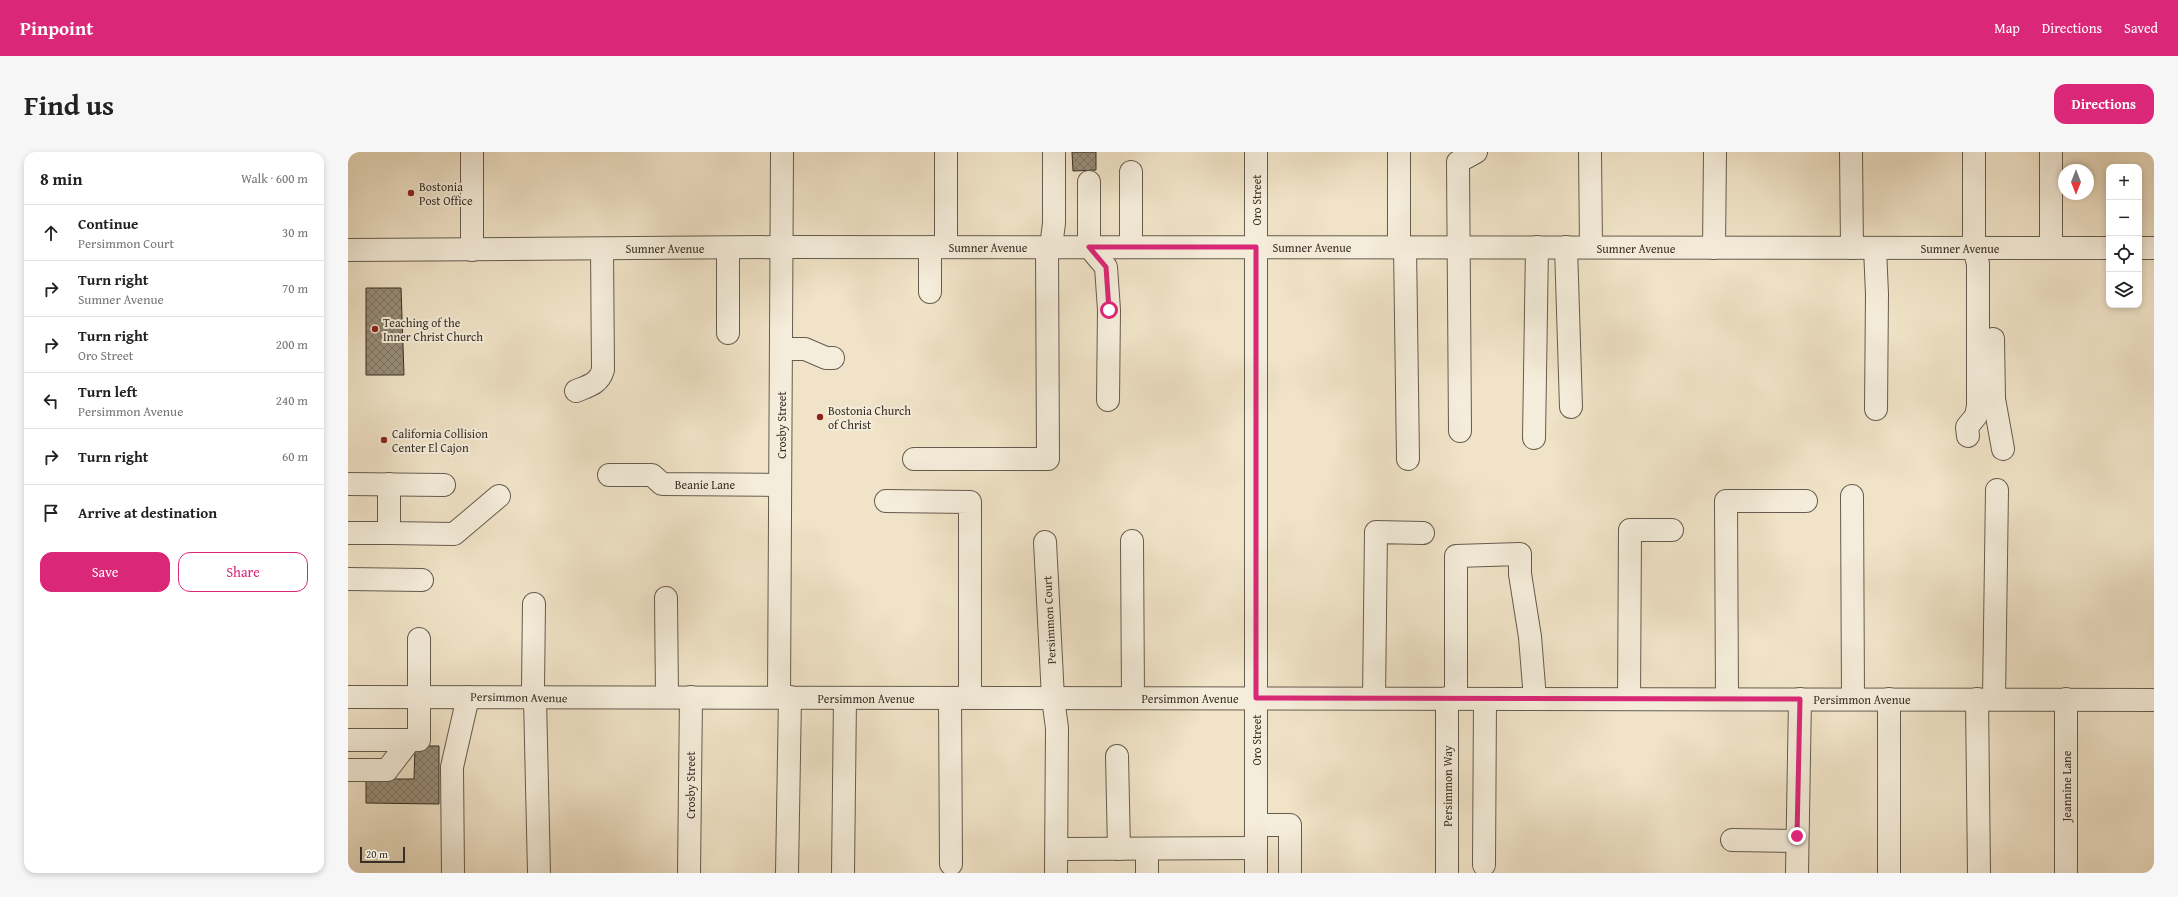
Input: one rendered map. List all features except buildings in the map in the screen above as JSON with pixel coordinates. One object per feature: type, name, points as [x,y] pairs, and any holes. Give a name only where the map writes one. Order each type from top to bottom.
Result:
[{"type":"street","points":[[472,152],[472,250]]},
{"type":"street","name":"Crosby Street","points":[[782,152],[780,485],[787,873]]},
{"type":"street","points":[[930,292],[938,247],[946,152]]},
{"type":"street","points":[[914,459],[1048,459],[1049,247],[1054,223],[1054,152]]},
{"type":"street","name":"Oro Street","points":[[1256,152],[1256,873]]},
{"type":"street","points":[[1399,152],[1408,459]]},
{"type":"street","points":[[1445,152],[1453,247],[1460,431]]},
{"type":"street","points":[[1453,247],[1458,162],[1476,152]]},
{"type":"street","points":[[1590,152],[1591,247]]},
{"type":"street","points":[[1714,248],[1716,152]]},
{"type":"street","points":[[1850,152],[1852,248]]},
{"type":"street","points":[[1974,152],[1983,248],[1994,399],[2003,449]]},
{"type":"street","points":[[2051,152],[2051,248]]},
{"type":"street","points":[[1130,172],[1131,247]]},
{"type":"street","points":[[1089,182],[1089,247],[1106,267],[1109,310],[1108,400]]},
{"type":"street","name":"Sumner Avenue","points":[[348,250],[782,247],[2106,248]]},
{"type":"street","points":[[1534,438],[1538,247]]},
{"type":"street","points":[[1566,247],[1571,406]]},
{"type":"street","points":[[728,248],[728,333]]},
{"type":"street","points":[[1875,248],[1877,294],[1876,409]]},
{"type":"street","points":[[1968,436],[1967,427],[1976,416],[1978,406],[1978,264],[1983,248]]},
{"type":"street","points":[[2142,248],[2154,248]]},
{"type":"street","points":[[576,391],[592,385],[600,378],[603,370],[602,249]]},
{"type":"street","points":[[781,349],[805,349],[826,358],[833,358]]},
{"type":"street","name":"Beanie Lane","points":[[609,475],[652,475],[662,484],[780,485]]},
{"type":"street","points":[[348,484],[444,485]]},
{"type":"street","points":[[389,484],[389,533]]},
{"type":"street","points":[[1979,873],[1997,490]]},
{"type":"street","points":[[348,533],[454,534],[499,496]]},
{"type":"street","points":[[1852,496],[1852,699]]},
{"type":"street","points":[[886,501],[970,502],[951,864]]},
{"type":"street","points":[[1727,699],[1726,501],[1806,501]]},
{"type":"street","points":[[1629,699],[1630,530],[1672,530]]},
{"type":"street","points":[[1374,698],[1376,532],[1423,533]]},
{"type":"street","name":"Persimmon Court","points":[[1045,542],[1053,698],[1057,728],[1056,873]]},
{"type":"street","points":[[1132,542],[1133,698]]},
{"type":"street","name":"Persimmon Way","points":[[1447,873],[1456,556],[1520,554],[1520,574],[1530,637],[1535,699]]},
{"type":"street","points":[[348,579],[422,580]]},
{"type":"street","points":[[666,598],[667,697]]},
{"type":"street","points":[[534,604],[533,688],[536,698],[539,873]]},
{"type":"street","points":[[348,740],[419,740],[419,639]]},
{"type":"street","name":"Persimmon Avenue","points":[[348,697],[2154,700]]},
{"type":"street","points":[[453,873],[452,767],[468,697]]},
{"type":"street","name":"Crosby Street","points":[[689,873],[691,697]]},
{"type":"street","points":[[843,873],[845,698]]},
{"type":"street","points":[[1484,865],[1485,698]]},
{"type":"street","points":[[1797,873],[1800,699]]},
{"type":"street","points":[[1889,699],[1889,873]]},
{"type":"street","name":"Jeannine Lane","points":[[2066,699],[2066,873]]},
{"type":"street","points":[[348,770],[387,770],[410,740]]},
{"type":"street","points":[[1117,756],[1118,849]]},
{"type":"street","points":[[1256,825],[1290,825],[1290,873]]},
{"type":"street","points":[[1732,840],[1797,841]]},
{"type":"street","points":[[1064,849],[1256,848]]},
{"type":"street","points":[[1147,849],[1147,873]]},
{"type":"place","name":"Bostonia Post Office","points":[[411,193]]},
{"type":"place","name":"Teaching of the Inner Christ Church","points":[[375,329]]},
{"type":"place","name":"Bostonia Church of Christ","points":[[820,417]]},
{"type":"place","name":"California Collision Center El Cajon","points":[[384,440]]},
{"type":"route","points":[[1109,310],[1106,267],[1089,247],[1256,247],[1256,698],[1800,699],[1797,836]]}]
